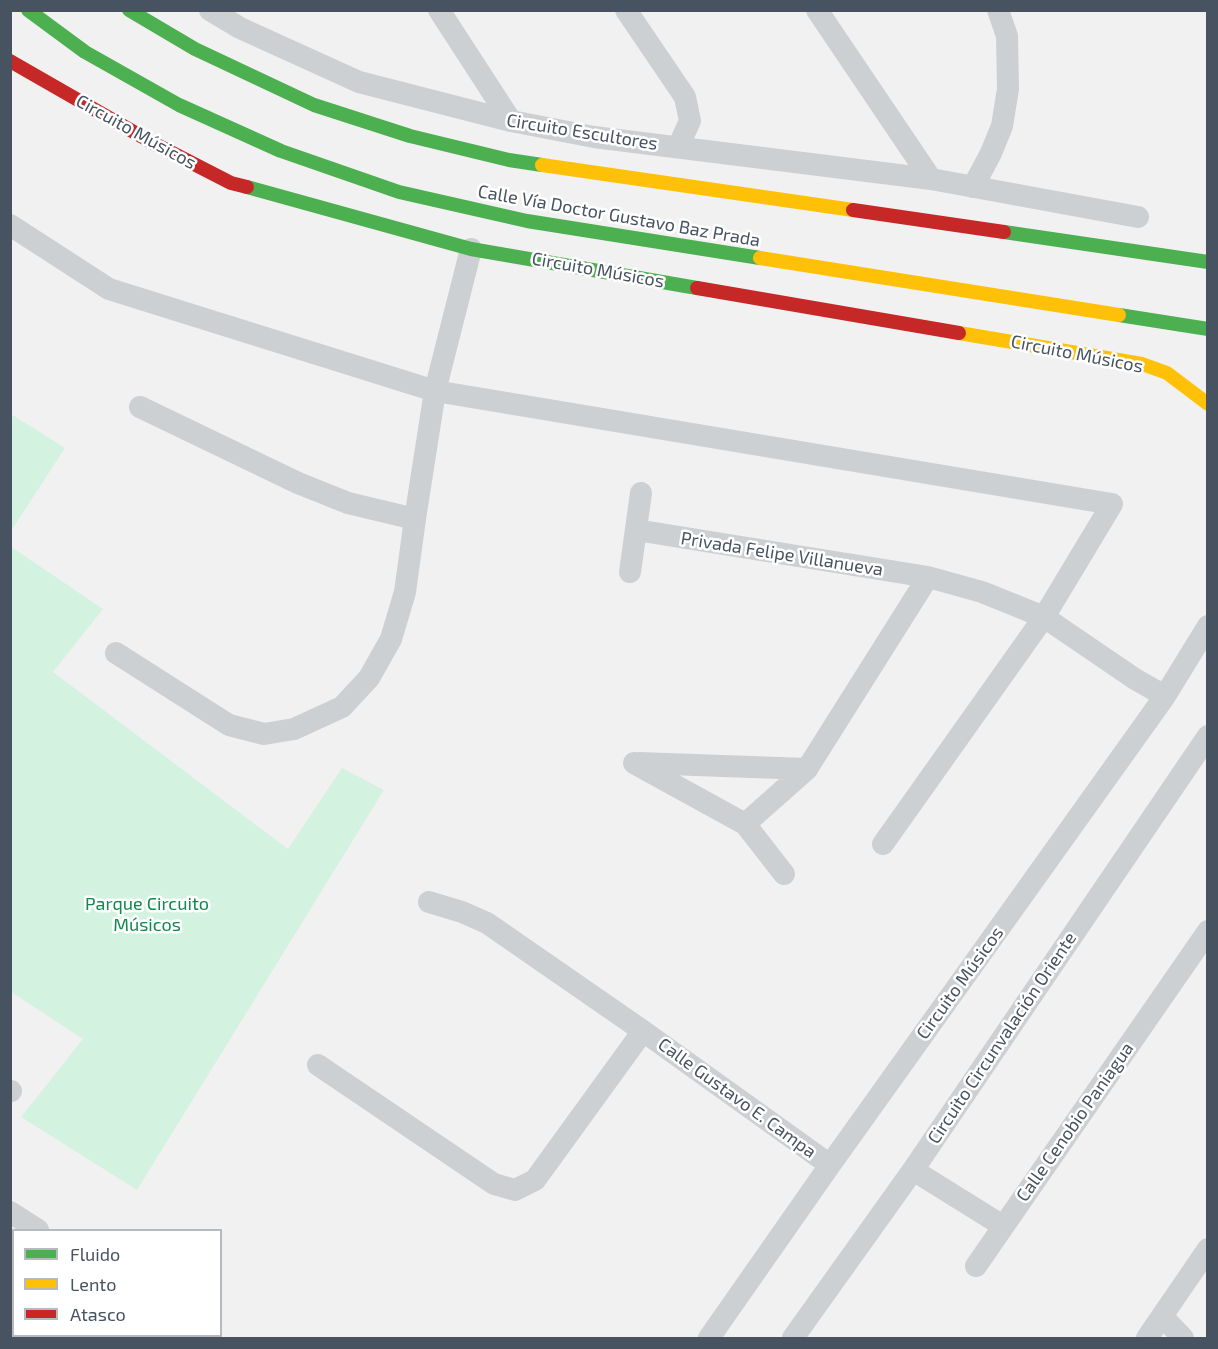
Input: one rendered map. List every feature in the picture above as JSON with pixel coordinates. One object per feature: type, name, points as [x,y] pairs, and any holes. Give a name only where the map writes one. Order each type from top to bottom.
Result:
[{"type":"main road","name":"Calle Vía Doctor Gustavo Baz Prada","points":[[28,10],[85,52],[179,105],[281,151],[399,192],[527,221],[1208,329]]},
{"type":"main road","name":"Calle Vía Doctor Gustavo Baz Prada","points":[[129,10],[195,49],[314,105],[410,136],[498,157],[1208,262]]},
{"type":"main road","name":"Circuito Músicos","points":[[10,61],[153,143],[231,183],[471,249],[1142,364],[1167,373],[1208,404]]},
{"type":"street","name":"Circuito Escultores","points":[[210,10],[238,19],[359,82],[511,122],[594,136],[931,178],[1138,218]]},
{"type":"street","points":[[439,10],[511,122]]},
{"type":"street","points":[[626,10],[685,97],[690,121],[678,147]]},
{"type":"street","points":[[817,10],[931,178]]},
{"type":"street","points":[[973,187],[1002,126],[1008,89],[1007,36],[998,10]]},
{"type":"street","points":[[10,225],[109,289],[435,391],[1112,504],[1044,617],[883,844]]},
{"type":"street","points":[[116,653],[229,725],[264,734],[294,729],[342,707],[369,678],[392,639],[405,592],[435,391],[471,249]]},
{"type":"street","points":[[140,407],[298,483],[348,503],[415,519]]},
{"type":"street","points":[[630,572],[641,493]]},
{"type":"street","name":"Privada Felipe Villanueva","points":[[636,530],[928,577],[982,592],[1044,617],[1135,679],[1165,696]]},
{"type":"street","points":[[745,824],[807,769],[928,577]]},
{"type":"street","name":"Circuito Músicos","points":[[709,1338],[1165,696],[1208,626]]},
{"type":"street","name":"Circuito Circunvalación Oriente","points":[[793,1338],[913,1170],[1208,736]]},
{"type":"street","points":[[784,874],[745,824],[634,763],[807,769]]},
{"type":"street","name":"Calle Gustavo E. Campa","points":[[429,902],[462,912],[487,923],[644,1031],[830,1165]]},
{"type":"street","name":"Calle Cenobio Paniagua","points":[[976,1266],[1208,931]]},
{"type":"street","points":[[318,1065],[494,1184],[515,1190],[535,1180],[644,1031]]},
{"type":"street","points":[[913,1170],[1003,1226]]},
{"type":"street","points":[[10,1212],[36,1229]]},
{"type":"street","points":[[1147,1338],[1208,1249]]},
{"type":"street","points":[[1162,1316],[1183,1338]]},
{"type":"green space","points":[[11,414],[65,448],[11,531]]},
{"type":"green space","name":"Parque Circuito Músicos","points":[[10,546],[103,609],[53,672],[288,849],[342,768],[384,790],[137,1190],[21,1117],[83,1039],[11,992]]},
{"type":"traffic: fast","points":[[28,10],[85,52],[179,105],[281,151],[399,192],[527,221],[760,258]]},
{"type":"traffic: fast","points":[[129,10],[195,49],[314,105],[410,136],[509,160],[542,165]]},
{"type":"traffic: fast","points":[[247,187],[471,249],[697,288]]},
{"type":"traffic: fast","points":[[1004,232],[1208,262]]},
{"type":"traffic: fast","points":[[1119,315],[1208,329]]},
{"type":"traffic: slow","points":[[542,165],[853,210]]},
{"type":"traffic: slow","points":[[760,258],[1119,315]]},
{"type":"traffic: slow","points":[[959,333],[1142,364],[1167,373],[1208,404]]},
{"type":"traffic: jam","points":[[10,61],[153,143],[231,183],[247,187]]},
{"type":"traffic: jam","points":[[853,210],[1004,232]]},
{"type":"traffic: jam","points":[[697,288],[959,333]]}]
